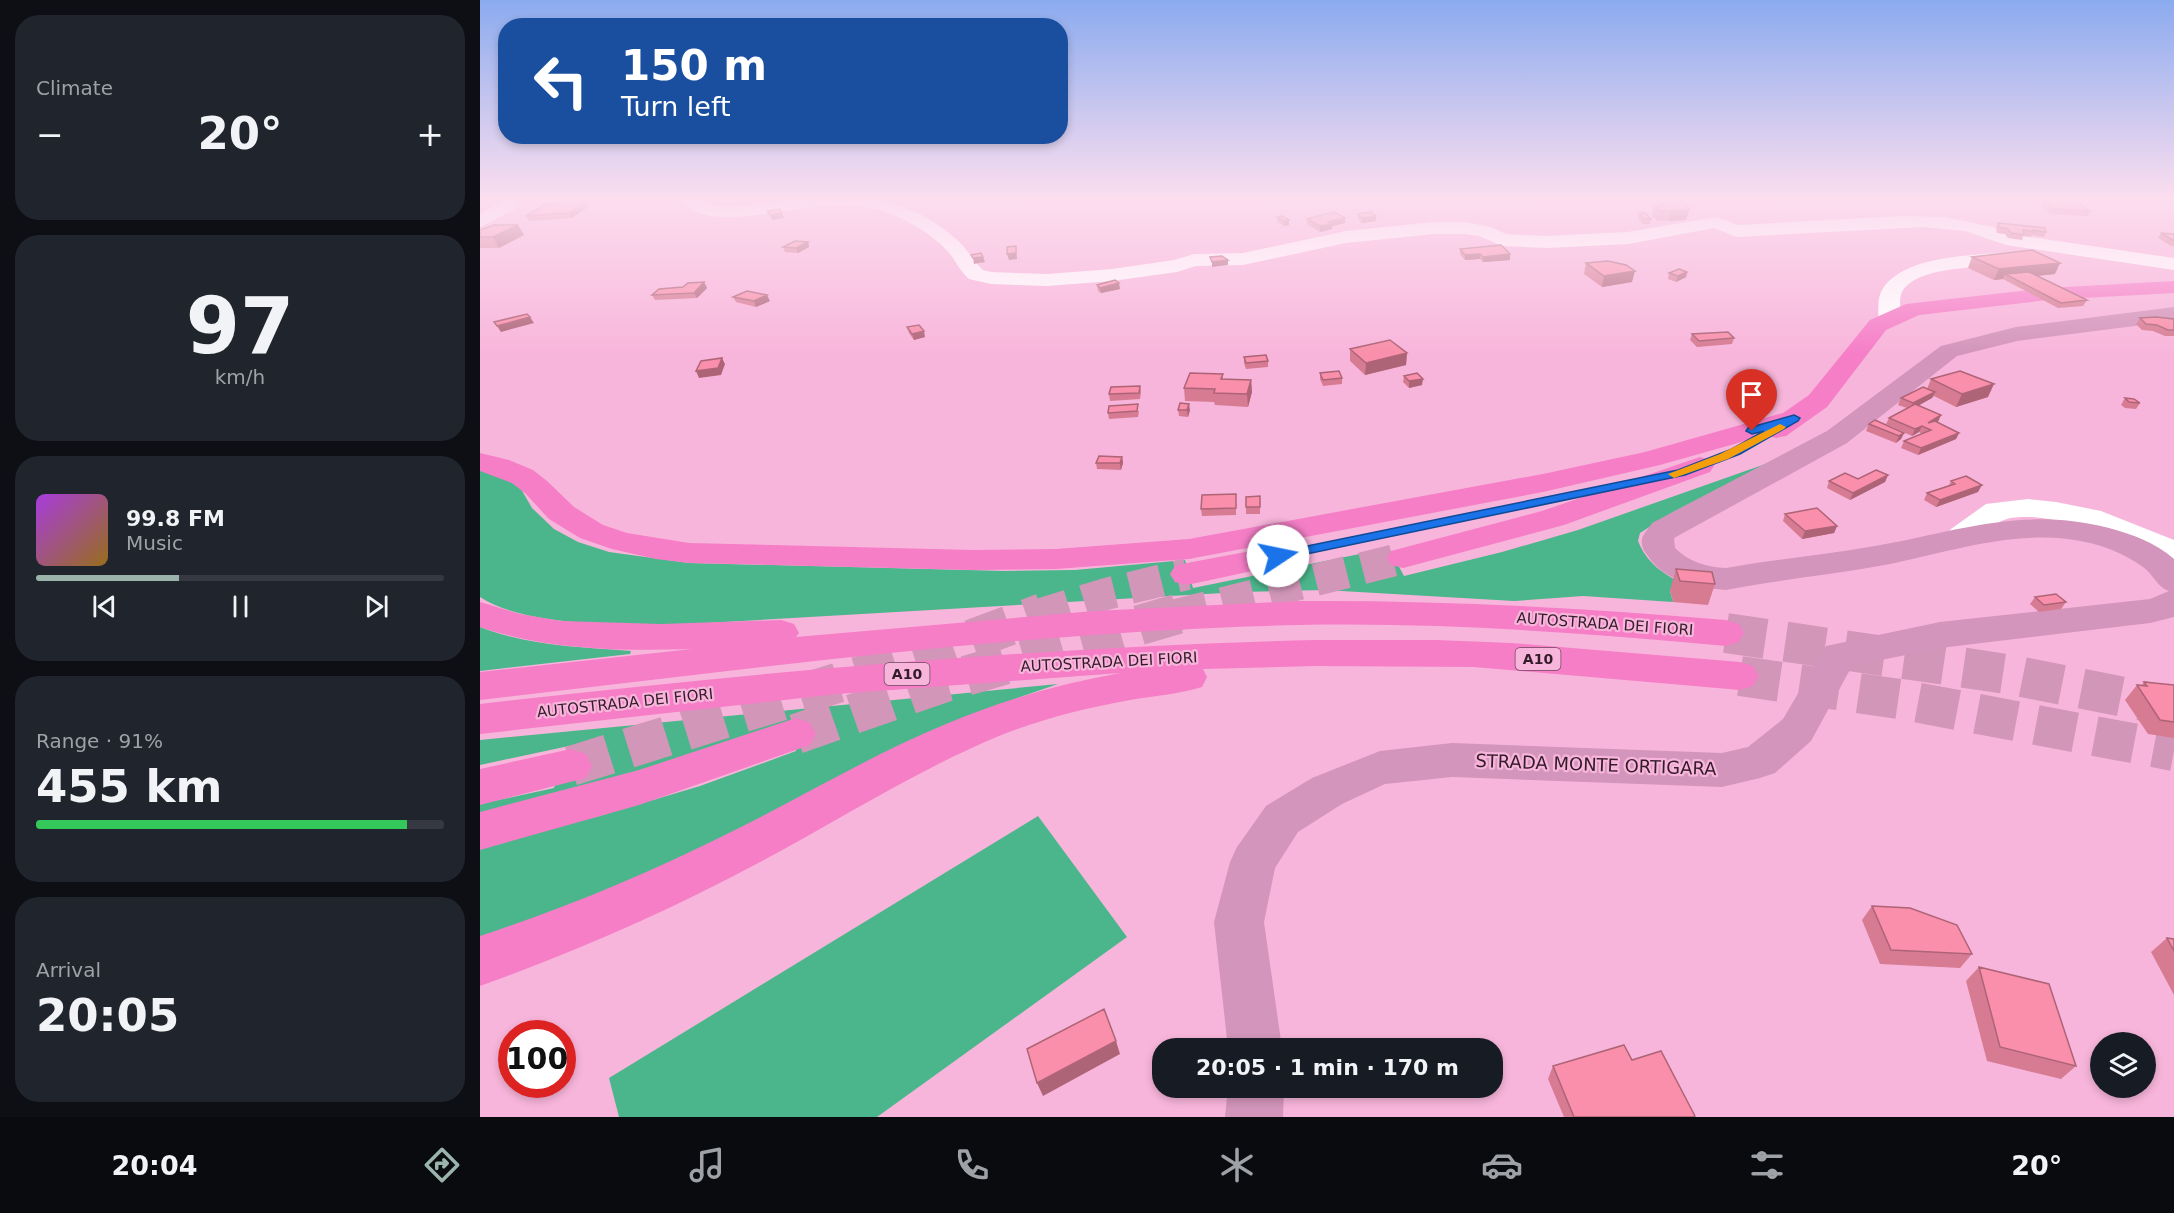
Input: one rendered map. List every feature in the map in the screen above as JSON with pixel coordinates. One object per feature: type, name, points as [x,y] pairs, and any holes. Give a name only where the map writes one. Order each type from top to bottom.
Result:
[{"type":"highway","points":[[1404,558],[1553,518],[1736,451],[1794,418],[1818,401],[1878,325],[1942,293],[2092,277],[2174,281]]},
{"type":"highway","points":[[1914,309],[2048,294],[2174,287]]},
{"type":"highway","points":[[480,462],[515,471],[529,479],[562,514],[586,529],[615,540],[649,548],[689,553],[973,560],[1056,559],[1189,549],[1267,536],[1543,483],[1639,462],[1794,418]]},
{"type":"highway","points":[[1187,574],[1681,473]]},
{"type":"highway","name":"AUTOSTRADA DEI FIORI","points":[[480,686],[930,639],[1183,618],[1302,613],[1529,619],[1726,633]]},
{"type":"highway","points":[[480,614],[517,626],[561,634],[661,637],[793,632],[930,639]]},
{"type":"highway","points":[[480,961],[511,951],[623,905],[827,804],[907,759],[962,734],[1010,716],[1051,702],[1132,684],[1335,653]]},
{"type":"highway","name":"AUTOSTRADA DEI FIORI","points":[[480,719],[925,672],[1164,658],[1335,653],[1439,653],[1568,660],[1740,676]]},
{"type":"highway","points":[[480,831],[634,790],[711,766],[796,734]]},
{"type":"highway","points":[[480,787],[572,766]]},
{"type":"main road","points":[[2174,314],[2016,334],[1949,351],[1837,437],[1754,484],[1700,509],[1664,530],[1658,538],[1659,548],[1665,557],[1677,567],[1709,578],[1726,579],[1894,553],[1962,536],[2010,530],[2066,528],[2089,531],[2136,549],[2156,561],[2174,581]]},
{"type":"main road","name":"STRADA MONTE ORTIGARA","points":[[1254,1038],[1239,922],[1253,862],[1282,819],[1327,791],[1380,768],[1452,760],[1722,770],[1760,761],[1797,730],[1839,656],[1940,636],[2150,610],[2167,607],[2174,601]]},
{"type":"main road","points":[[1254,1117],[1255,1098]]},
{"type":"street","points":[[957,250],[976,275],[991,278],[1047,280],[1112,275],[1177,266],[1202,260],[1243,259],[1285,250]]},
{"type":"street","points":[[2077,250],[2174,264]]},
{"type":"street","points":[[1889,319],[1891,292],[1902,279],[1921,270],[1971,262],[2053,257],[2086,258],[2174,272]]},
{"type":"street","points":[[1962,536],[1997,512],[2028,508],[2090,518],[2174,552]]},
{"type":"green space","points":[[1771,462],[1673,512],[1640,533],[1638,541],[1651,561],[1683,584],[1670,591],[1673,602],[1583,596],[1514,601],[1324,590],[1240,592],[673,625],[601,624],[547,619],[499,607],[480,597],[480,469],[508,480],[521,489],[532,508],[554,529],[578,542],[609,552],[689,563],[1005,571],[1075,570],[1185,560],[1193,588],[1389,548],[1404,576],[1502,552],[1578,530]]},
{"type":"green space","points":[[480,627],[536,642],[631,651],[630,654],[480,671]]},
{"type":"green space","points":[[1058,684],[1012,700],[616,892],[480,941],[480,846],[596,817],[700,786],[796,751],[791,724],[480,819],[480,804],[554,788],[569,746],[480,765],[480,740]]},
{"type":"green space","points":[[1038,816],[1127,937],[877,1117],[619,1117],[609,1078]]},
{"type":"building","points":[[1007,250],[1016,250],[1016,253],[1007,254]]},
{"type":"building","points":[[1461,250],[1506,250],[1510,254],[1483,257],[1480,254],[1465,255]]},
{"type":"building","points":[[2032,250],[2060,263],[1999,269],[1972,257]]},
{"type":"building","points":[[981,253],[983,257],[973,258],[971,255]]},
{"type":"building","points":[[1222,256],[1228,260],[1212,262],[1210,257]]},
{"type":"building","points":[[1608,261],[1626,265],[1635,271],[1604,276],[1586,263]]},
{"type":"building","points":[[1679,269],[1687,272],[1678,276],[1669,273]]},
{"type":"building","points":[[2029,272],[2087,300],[2061,303],[2005,274]]},
{"type":"building","points":[[1115,280],[1119,283],[1100,288],[1097,285]]},
{"type":"building","points":[[704,282],[694,293],[652,295],[659,289]]},
{"type":"building","points":[[747,291],[767,295],[754,301],[733,297]]},
{"type":"building","points":[[527,314],[530,317],[497,326],[494,322]]},
{"type":"building","points":[[2140,318],[2174,319],[2174,330],[2146,324]]},
{"type":"building","points":[[919,325],[924,331],[912,334],[907,327]]},
{"type":"building","points":[[1728,332],[1734,338],[1699,341],[1692,334]]},
{"type":"building","points":[[1390,340],[1407,353],[1366,363],[1350,349]]},
{"type":"building","points":[[1266,355],[1268,361],[1246,363],[1244,357]]},
{"type":"building","points":[[722,358],[718,368],[696,371],[701,361]]},
{"type":"building","points":[[1339,371],[1342,378],[1323,380],[1320,373]]},
{"type":"building","points":[[1960,371],[1994,384],[1962,394],[1931,379]]},
{"type":"building","points":[[1190,373],[1223,374],[1221,379],[1251,380],[1247,394],[1214,393],[1215,389],[1184,388]]},
{"type":"building","points":[[1417,373],[1423,379],[1409,381],[1404,376]]},
{"type":"building","points":[[1140,386],[1139,393],[1109,394],[1111,387]]},
{"type":"building","points":[[1923,387],[1935,392],[1913,403],[1901,398]]},
{"type":"building","points":[[2125,398],[2134,399],[2140,403],[2129,402]]},
{"type":"building","points":[[1180,403],[1189,404],[1187,410],[1178,410]]},
{"type":"building","points":[[1138,404],[1137,411],[1108,413],[1109,406]]},
{"type":"building","points":[[1915,404],[1941,415],[1928,423],[1935,421],[1959,433],[1921,448],[1904,441],[1931,430],[1922,426],[1915,429],[1889,418]]},
{"type":"building","points":[[1875,420],[1904,433],[1899,436],[1869,424]]},
{"type":"building","points":[[1099,456],[1122,457],[1120,463],[1096,463]]},
{"type":"building","points":[[1876,470],[1888,475],[1853,493],[1829,481],[1845,473],[1858,479]]},
{"type":"building","points":[[1966,476],[1982,485],[1940,500],[1927,493],[1955,484],[1951,481]]},
{"type":"building","points":[[1236,494],[1236,508],[1201,509],[1202,495]]},
{"type":"building","points":[[1260,496],[1260,507],[1246,507],[1246,497]]},
{"type":"building","points":[[1817,508],[1837,526],[1805,531],[1785,514]]},
{"type":"building","points":[[1676,569],[1712,572],[1715,584],[1680,581]]},
{"type":"building","points":[[2056,594],[2066,602],[2044,605],[2035,597]]},
{"type":"building","points":[[2144,682],[2174,685],[2174,722],[2160,720],[2137,685],[2147,686]]},
{"type":"building","points":[[1872,906],[1910,908],[1957,925],[1972,954],[1891,950]]},
{"type":"building","points":[[2167,938],[2174,939],[2174,951]]},
{"type":"building","points":[[1979,967],[2049,984],[2076,1066],[2000,1047]]},
{"type":"building","points":[[1104,1009],[1116,1041],[1037,1083],[1027,1049]]},
{"type":"building","points":[[1624,1045],[1632,1060],[1661,1051],[1695,1116],[1574,1117],[1553,1066]]},
{"type":"tunnel","points":[[1176,615],[1403,558]]},
{"type":"tunnel","points":[[1038,615],[1106,594],[1187,574]]},
{"type":"tunnel","points":[[571,766],[940,651],[1043,613]]},
{"type":"tunnel","points":[[796,734],[945,682],[1181,613]]},
{"type":"tunnel","points":[[1726,633],[2007,674],[2174,707]]},
{"type":"tunnel","points":[[1740,676],[1899,699],[2174,751]]},
{"type":"slow traffic","points":[[1674,474],[1724,457],[1780,427]]},
{"type":"route","points":[[1278,556],[1681,473],[1736,451],[1794,418],[1752,431]]}]
